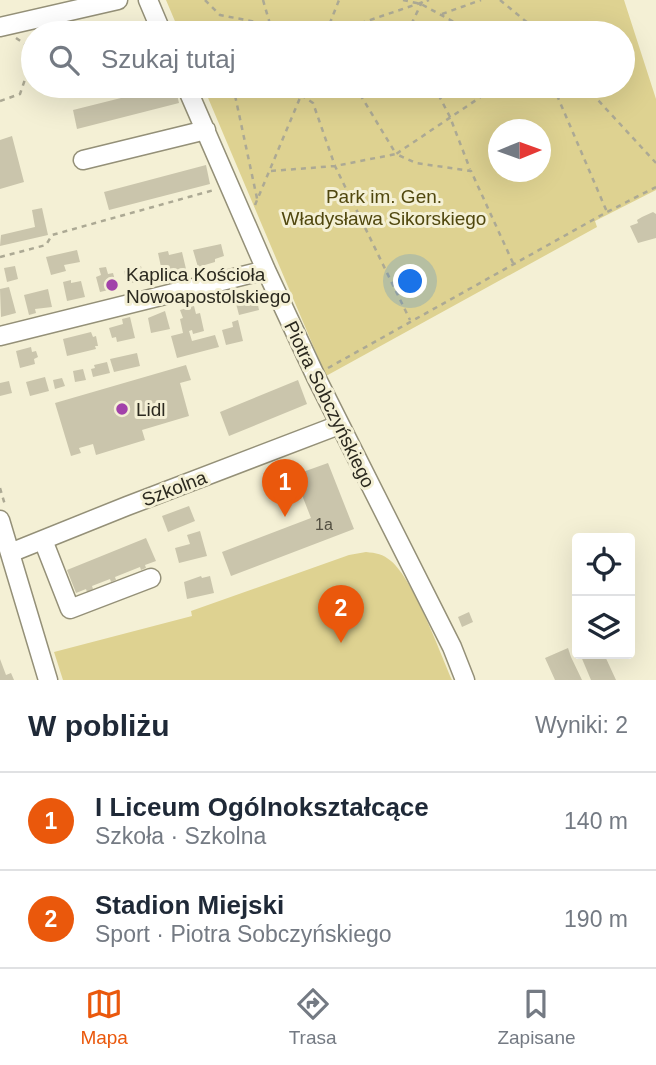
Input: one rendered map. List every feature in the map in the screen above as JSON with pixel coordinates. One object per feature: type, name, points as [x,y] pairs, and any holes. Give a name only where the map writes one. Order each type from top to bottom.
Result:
[{"type":"street","points":[[28,21],[118,0]]},
{"type":"street","points":[[148,0],[157,21]]},
{"type":"street","points":[[2,27],[21,23]]},
{"type":"street","name":"Piotra Sobczyńskiego","points":[[191,98],[316,377],[446,635],[465,680]]},
{"type":"street","points":[[83,160],[206,131]]},
{"type":"street","points":[[0,336],[266,270]]},
{"type":"street","name":"Szkolna","points":[[10,553],[339,425]]},
{"type":"street","points":[[0,520],[48,680]]},
{"type":"street","points":[[43,540],[70,609],[151,578]]},
{"type":"path","points":[[205,0],[220,15],[250,21]]},
{"type":"path","points":[[263,0],[269,21]]},
{"type":"path","points":[[331,21],[339,0]]},
{"type":"path","points":[[403,0],[422,2],[451,21]]},
{"type":"path","points":[[367,21],[429,0]]},
{"type":"path","points":[[440,15],[481,0]]},
{"type":"path","points":[[500,0],[525,21]]},
{"type":"path","points":[[413,21],[422,2]]},
{"type":"path","points":[[2,27],[21,42]]},
{"type":"path","points":[[0,101],[20,94],[21,91]]},
{"type":"path","points":[[236,98],[258,203]]},
{"type":"path","points":[[243,215],[258,203],[300,98]]},
{"type":"path","points":[[306,98],[313,103],[335,166],[410,322]]},
{"type":"path","points":[[362,98],[396,154],[415,163],[471,171]]},
{"type":"path","points":[[440,98],[513,264]]},
{"type":"path","points":[[271,171],[335,166],[396,154],[479,98]]},
{"type":"path","points":[[558,98],[607,212]]},
{"type":"path","points":[[595,98],[656,163]]},
{"type":"path","points":[[0,257],[47,245],[52,235],[230,186]]},
{"type":"path","points":[[316,377],[335,363],[656,187]]},
{"type":"green space","name":"Park im. Gen. Władysława Sikorskiego","points":[[166,0],[624,0],[631,21],[175,21]]},
{"type":"green space","name":"Park im. Gen. Władysława Sikorskiego","points":[[635,34],[656,99],[656,190],[595,221],[597,227],[326,376],[208,98],[635,98]]},
{"type":"green space","points":[[376,553],[391,561],[408,583],[452,680],[63,680],[54,652],[192,616],[191,611],[349,555]]},
{"type":"building","points":[[121,98],[178,98],[179,103],[77,129],[73,110]]},
{"type":"building","points":[[12,136],[24,182],[0,189],[0,140]]},
{"type":"building","points":[[206,165],[210,184],[109,210],[104,192]]},
{"type":"building","points":[[42,208],[48,235],[0,246],[1,235],[35,227],[32,210]]},
{"type":"building","points":[[653,212],[656,214],[656,238],[638,243],[630,226]]},
{"type":"building","points":[[221,244],[224,256],[198,267],[193,250]]},
{"type":"building","points":[[77,250],[80,262],[64,265],[66,271],[51,275],[46,257]]},
{"type":"building","points":[[168,251],[169,255],[182,252],[186,269],[163,276],[158,253]]},
{"type":"building","points":[[15,266],[18,279],[7,282],[4,268]]},
{"type":"building","points":[[141,266],[144,280],[127,284],[124,271]]},
{"type":"building","points":[[106,267],[108,274],[113,273],[117,288],[100,292],[96,277],[101,275],[99,268]]},
{"type":"building","points":[[71,280],[71,283],[81,281],[85,297],[67,301],[63,282]]},
{"type":"building","points":[[9,287],[16,313],[1,317],[0,289]]},
{"type":"building","points":[[48,289],[52,307],[35,309],[36,313],[29,315],[24,295]]},
{"type":"building","points":[[255,291],[259,310],[239,315],[234,296]]},
{"type":"building","points":[[194,306],[196,314],[200,313],[204,331],[193,334],[192,330],[189,331],[192,341],[215,335],[219,347],[177,358],[171,336],[183,333],[180,310]]},
{"type":"building","points":[[165,311],[170,329],[151,333],[148,318]]},
{"type":"building","points":[[130,317],[135,338],[117,342],[116,337],[112,338],[109,328],[123,324],[122,319]]},
{"type":"building","points":[[238,320],[243,341],[226,345],[222,330],[233,327],[232,322]]},
{"type":"building","points":[[91,332],[93,337],[96,336],[96,349],[67,356],[63,339]]},
{"type":"building","points":[[31,347],[38,357],[34,359],[35,364],[20,368],[16,351]]},
{"type":"building","points":[[137,353],[140,366],[114,372],[110,359]]},
{"type":"building","points":[[107,362],[110,373],[93,377],[91,369],[95,368],[94,365]]},
{"type":"building","name":"Lidl","points":[[186,365],[191,380],[180,383],[189,416],[142,430],[145,440],[96,455],[93,444],[79,448],[81,453],[71,456],[55,403]]},
{"type":"building","points":[[83,369],[86,380],[75,382],[73,371]]},
{"type":"building","points":[[45,377],[49,391],[30,396],[26,382]]},
{"type":"building","points":[[62,378],[65,386],[55,389],[53,380]]},
{"type":"building","points":[[298,380],[307,404],[229,436],[220,412]]},
{"type":"building","points":[[9,381],[12,393],[0,396],[0,383]]},
{"type":"building","points":[[328,463],[354,529],[231,576],[222,552],[311,518],[300,490],[306,488],[300,473]]},
{"type":"building","points":[[189,506],[195,521],[168,532],[162,516]]},
{"type":"building","points":[[200,531],[207,556],[179,563],[175,548],[190,544],[187,535]]},
{"type":"building","points":[[146,538],[156,561],[145,565],[146,568],[141,570],[140,567],[115,577],[116,580],[111,582],[110,579],[92,586],[93,589],[87,592],[86,589],[76,593],[67,570]]},
{"type":"building","points":[[210,576],[214,593],[187,599],[184,582]]},
{"type":"building","points":[[469,612],[473,622],[462,627],[458,617]]},
{"type":"building","points":[[568,648],[582,680],[555,680],[545,658]]},
{"type":"building","points":[[0,659],[6,675],[11,673],[14,680],[0,680]]},
{"type":"building","points":[[582,659],[606,659],[616,680],[591,680]]},
{"type":"place","name":"Kaplica Kościoła Nowoapostolskiego","points":[[112,285]]},
{"type":"place","name":"Lidl","points":[[122,409]]},
{"type":"place","name":"I Liceum Ogólnokształcące","points":[[285,517]]},
{"type":"place","name":"Stadion Miejski","points":[[341,643]]}]
